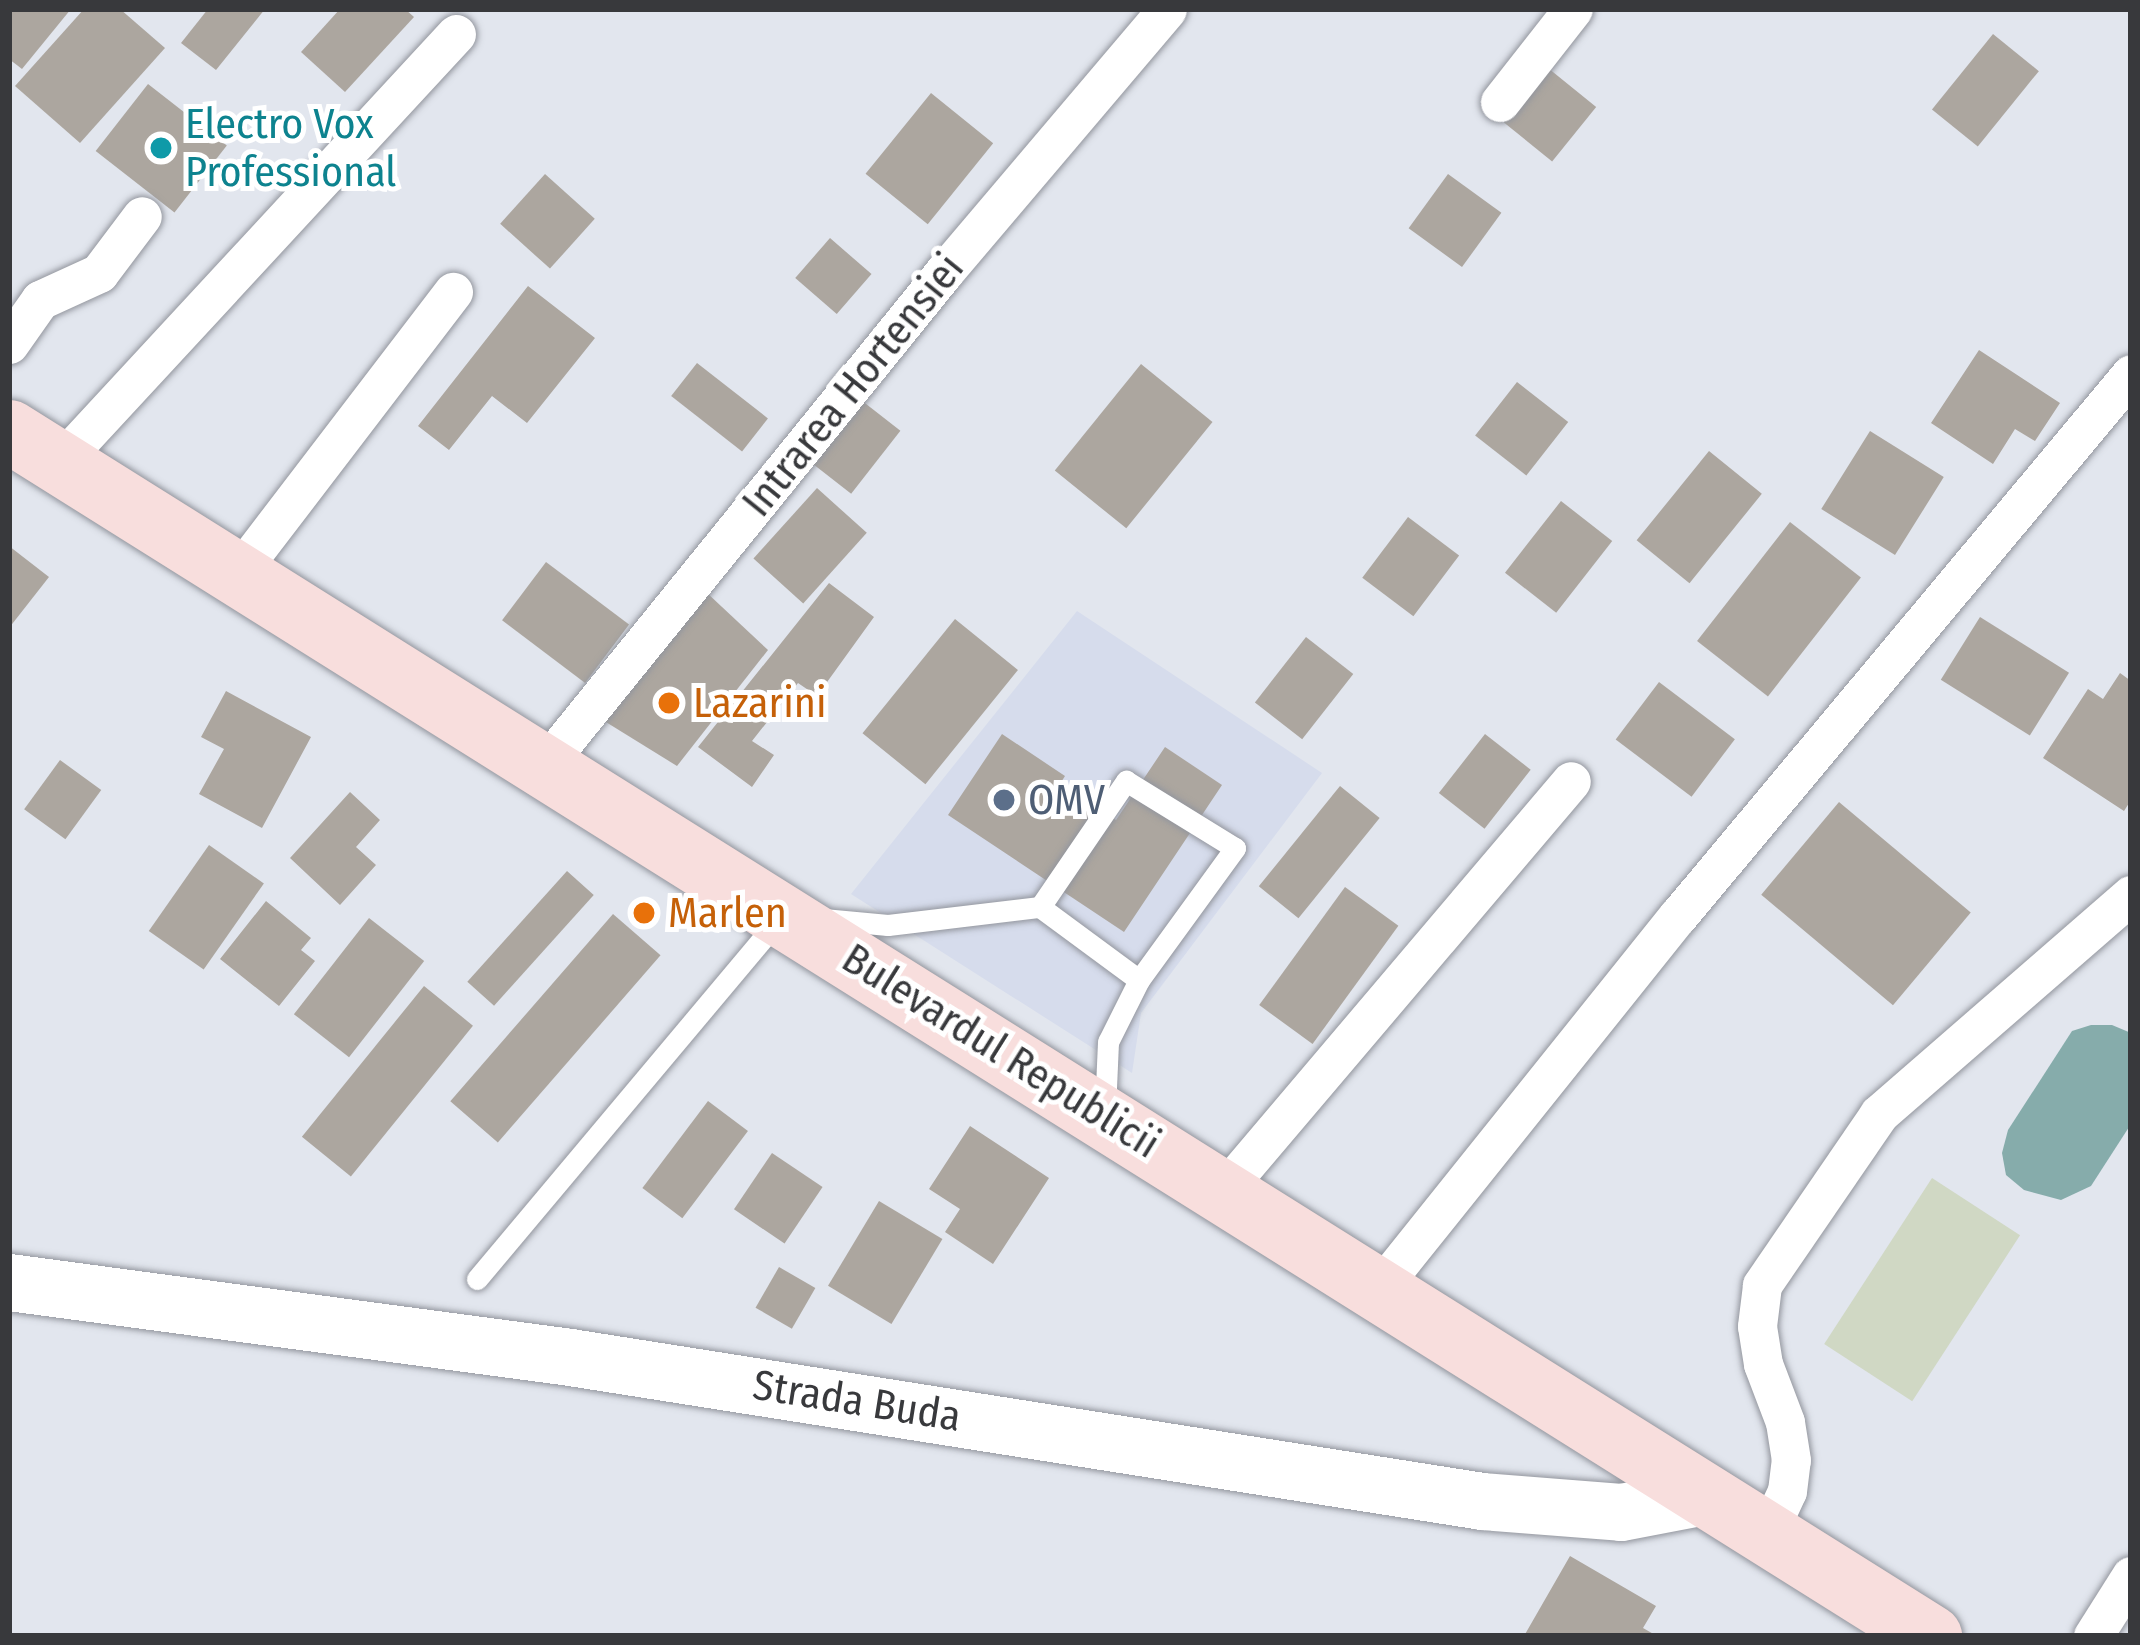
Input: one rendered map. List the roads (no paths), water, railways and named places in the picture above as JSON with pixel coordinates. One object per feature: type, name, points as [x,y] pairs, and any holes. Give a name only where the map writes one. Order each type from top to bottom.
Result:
[{"type":"main road","name":"Bulevardul Republicii","points":[[34,446],[1930,1636]]},
{"type":"main road","name":"Strada Buda","points":[[9,1282],[571,1357],[1482,1502],[1621,1512],[1703,1496]]},
{"type":"street","name":"Intrarea Hortensiei","points":[[544,766],[945,271],[1167,9]]},
{"type":"street","points":[[1500,102],[1573,9]]},
{"type":"street","points":[[34,446],[455,34]]},
{"type":"street","points":[[9,344],[40,300],[99,273],[142,216]]},
{"type":"street","points":[[238,573],[453,292]]},
{"type":"street","points":[[1378,1290],[1678,916],[2131,374]]},
{"type":"street","points":[[1224,1190],[1571,781]]},
{"type":"street","points":[[1767,1534],[1787,1490],[1791,1460],[1785,1422],[1763,1364],[1757,1326],[1762,1285],[1879,1114],[2131,895]]},
{"type":"street","points":[[2093,1636],[2131,1576]]},
{"type":"lane","points":[[1040,907],[1126,781],[1234,848],[1139,980],[1108,1042],[1105,1115]]},
{"type":"lane","points":[[476,1279],[782,915],[888,925],[1040,907],[1139,980]]},
{"type":"place","name":"Electro Vox Professional","points":[[161,148]]},
{"type":"place","name":"Lazarini","points":[[669,703]]},
{"type":"place","name":"OMV","points":[[1004,800]]},
{"type":"place","name":"Marlen","points":[[644,913]]}]
